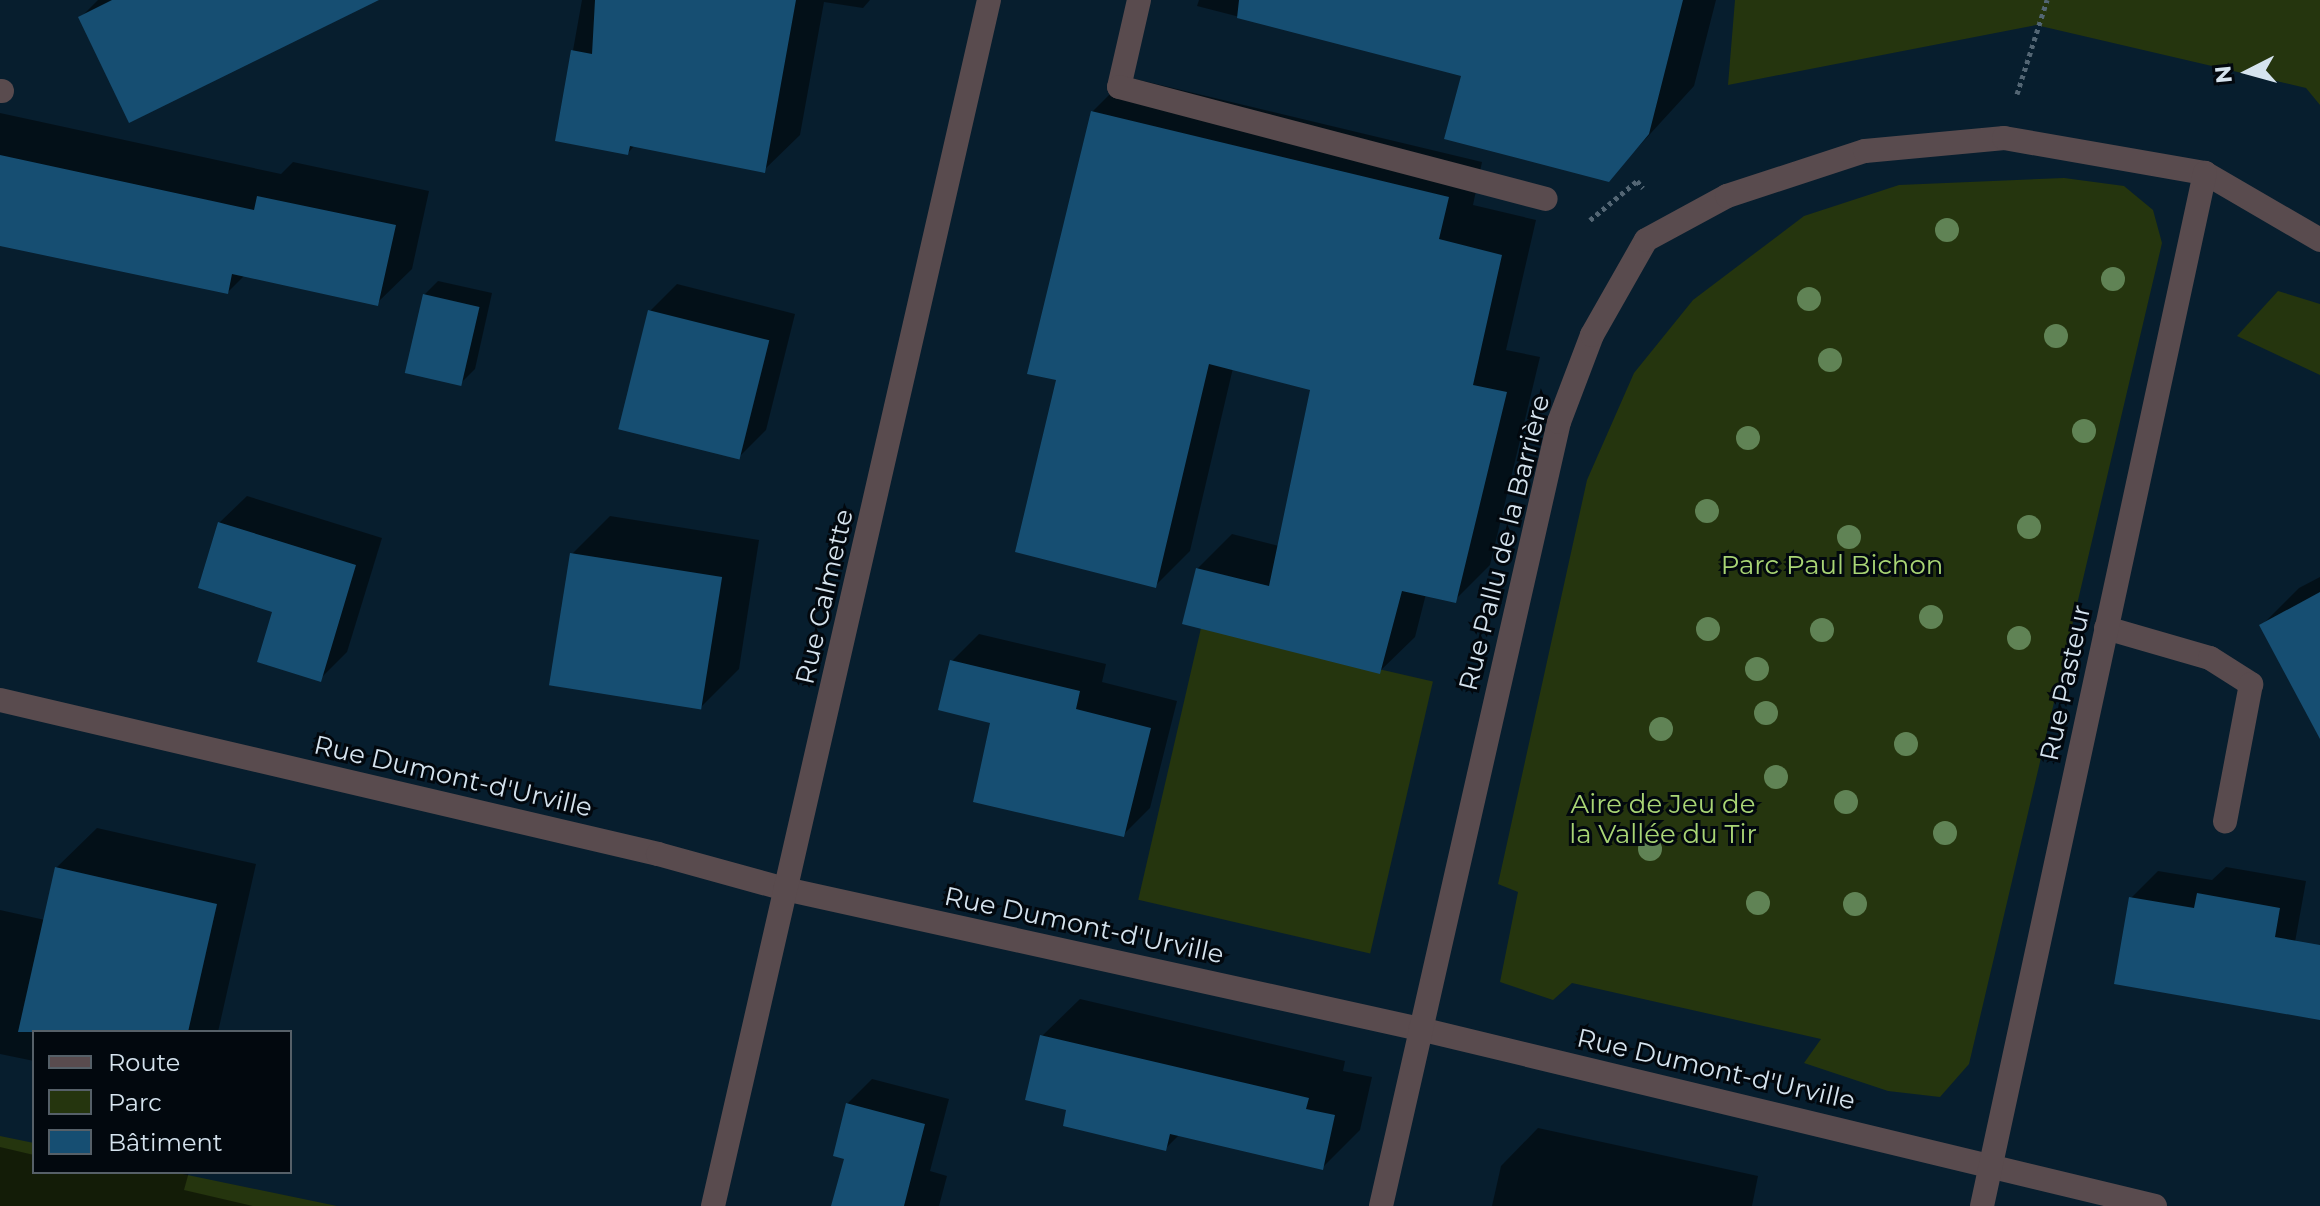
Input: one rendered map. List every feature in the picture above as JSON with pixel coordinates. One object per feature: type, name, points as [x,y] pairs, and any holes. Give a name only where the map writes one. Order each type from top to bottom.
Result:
[{"type":"street","name":"Rue Calmette","points":[[713,1206],[989,0]]},
{"type":"street","points":[[1139,0],[1119,87],[1546,199]]},
{"type":"street","name":"Rue Pallu de la Barrière","points":[[1381,1206],[1559,422],[1592,335],[1646,240],[1727,196],[1865,151],[2004,138],[2205,173]]},
{"type":"street","points":[[2205,173],[2320,240]]},
{"type":"street","name":"Rue Pasteur","points":[[1982,1206],[2205,173]]},
{"type":"street","points":[[2106,628],[2210,658],[2251,684],[2225,822]]},
{"type":"street","name":"Rue Dumont-d'Urville","points":[[0,700],[785,889],[1420,1029],[2155,1206]]},
{"type":"path","points":[[2004,138],[2047,0]]},
{"type":"green space","points":[[1735,0],[2320,0],[2320,105],[2306,88],[2036,25],[1728,85]]},
{"type":"green space","name":"Parc Paul Bichon","points":[[2064,178],[2124,186],[2153,210],[2162,243],[1969,1064],[1940,1097],[1888,1091],[1804,1063],[1821,1039],[1572,983],[1553,1000],[1500,982],[1518,892],[1498,884],[1587,480],[1634,373],[1693,300],[1804,216],[1899,185]]},
{"type":"green space","points":[[2278,291],[2320,304],[2320,375],[2237,336]]},
{"type":"green space","points":[[1201,628],[1433,682],[1370,953],[1138,900]]},
{"type":"green space","points":[[0,1136],[32,1143],[32,1174],[183,1174],[337,1206],[0,1206]]},
{"type":"building","points":[[112,0],[379,0],[129,123],[78,17]]},
{"type":"building","points":[[595,0],[796,0],[765,173],[630,146],[628,155],[555,141],[571,50],[592,54]]},
{"type":"building","points":[[1239,0],[1683,0],[1649,134],[1609,182],[1444,139],[1461,76],[1237,18]]},
{"type":"building","points":[[1091,111],[1449,197],[1439,239],[1502,255],[1473,385],[1507,392],[1456,603],[1402,591],[1380,674],[1182,624],[1196,568],[1269,586],[1310,390],[1209,364],[1156,588],[1015,552],[1056,380],[1027,374]]},
{"type":"building","points":[[0,155],[254,210],[257,196],[396,225],[378,306],[232,274],[228,294],[0,246]]},
{"type":"building","points":[[423,294],[480,307],[461,386],[405,373]]},
{"type":"building","points":[[648,310],[769,340],[740,460],[618,429]]},
{"type":"building","points":[[218,522],[356,565],[321,682],[257,662],[272,612],[198,588]]},
{"type":"building","points":[[570,553],[722,577],[701,709],[549,685]]},
{"type":"building","points":[[2320,592],[2320,739],[2259,625]]},
{"type":"building","points":[[950,660],[1080,691],[1076,709],[1151,728],[1124,837],[973,802],[990,723],[938,710]]},
{"type":"building","points":[[55,867],[217,904],[188,1030],[18,1032]]},
{"type":"building","points":[[2197,893],[2280,908],[2275,937],[2320,945],[2320,1020],[2114,984],[2129,897],[2194,908]]},
{"type":"building","points":[[1040,1035],[1309,1098],[1306,1109],[1335,1115],[1323,1170],[1170,1134],[1166,1151],[1063,1126],[1066,1110],[1025,1100]]},
{"type":"building","points":[[846,1103],[925,1124],[904,1206],[831,1206],[844,1159],[833,1156]]},
{"type":"park label","name":"Aire de Jeu de la Vallée du Tir","points":[[1663,820]]}]
